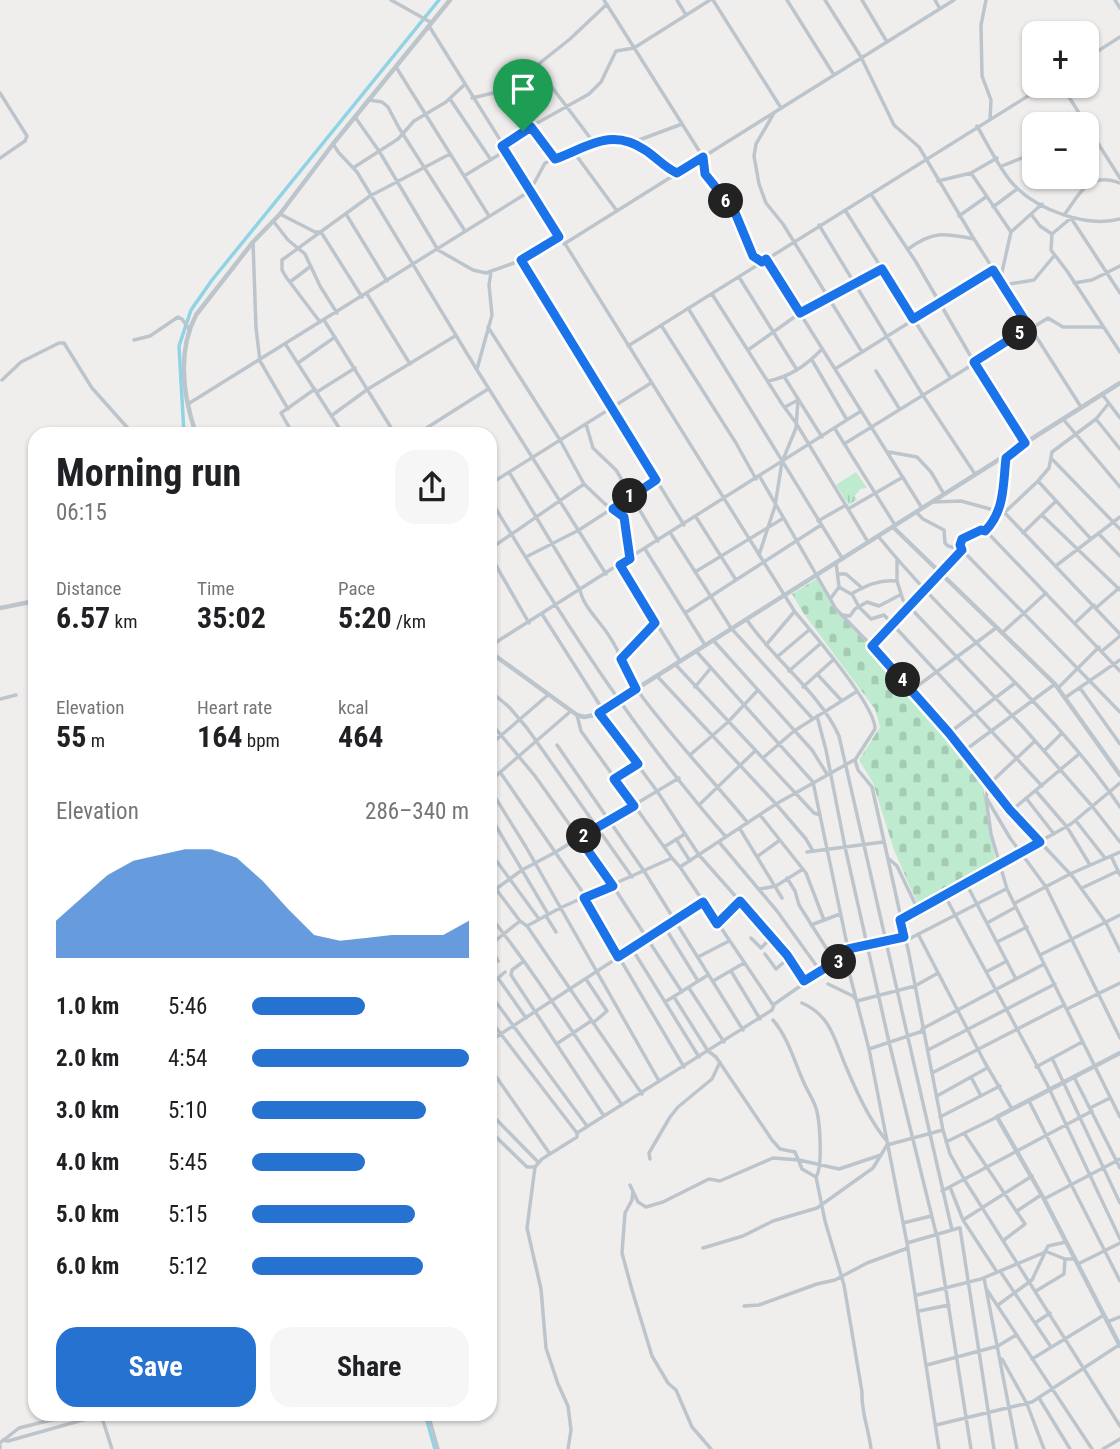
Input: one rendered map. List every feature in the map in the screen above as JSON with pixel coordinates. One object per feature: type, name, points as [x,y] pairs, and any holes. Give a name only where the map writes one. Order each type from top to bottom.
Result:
[{"type":"street","points":[[391,0],[421,16],[430,25],[472,98],[794,612],[833,660],[873,718],[876,727],[855,760],[776,804],[680,867]]},
{"type":"street","points":[[194,427],[188,404],[183,359],[189,329],[203,304],[253,242],[280,214],[450,0]]},
{"type":"street","points":[[677,0],[686,15]]},
{"type":"street","points":[[502,146],[597,88],[616,51],[634,48],[712,0],[782,108]]},
{"type":"street","points":[[787,0],[834,75]]},
{"type":"street","points":[[825,0],[861,57],[894,125],[912,140],[1081,407]]},
{"type":"street","points":[[862,0],[887,42]]},
{"type":"street","points":[[935,0],[940,9]]},
{"type":"street","points":[[564,244],[954,0]]},
{"type":"street","points":[[986,0],[981,25],[982,76],[991,100],[990,119]]},
{"type":"street","points":[[1115,0],[1120,8]]},
{"type":"street","points":[[472,98],[500,93],[536,66],[606,2],[703,157],[705,174],[734,210],[753,256],[764,260],[800,313],[922,508]]},
{"type":"street","points":[[1099,50],[1120,37]]},
{"type":"street","points":[[536,66],[594,143]]},
{"type":"street","points":[[396,67],[489,216]]},
{"type":"street","points":[[353,168],[403,133],[414,121],[450,99],[464,85]]},
{"type":"street","points":[[0,93],[27,136],[25,141],[0,158]]},
{"type":"street","points":[[500,93],[523,131]]},
{"type":"street","points":[[628,346],[1024,98]]},
{"type":"street","points":[[450,99],[491,160]]},
{"type":"street","points":[[369,100],[386,104],[465,231]]},
{"type":"street","points":[[775,112],[756,144],[755,168],[766,203],[794,241],[862,352]]},
{"type":"street","points":[[355,117],[379,151],[438,250],[483,273],[521,260],[559,237]]},
{"type":"street","points":[[188,404],[530,191],[545,163],[594,143],[648,138],[682,124]]},
{"type":"street","points":[[977,126],[1017,189],[1071,218],[1101,221],[1120,219]]},
{"type":"street","points":[[531,127],[555,159]]},
{"type":"street","points":[[631,141],[677,173]]},
{"type":"street","points":[[333,144],[353,168],[488,389],[606,574]]},
{"type":"street","points":[[1099,145],[1120,181]]},
{"type":"street","points":[[464,176],[505,151]]},
{"type":"street","points":[[573,151],[617,211]]},
{"type":"street","points":[[391,427],[335,337],[282,270],[282,260],[370,196],[450,154]]},
{"type":"street","points":[[1002,166],[1022,158]]},
{"type":"street","points":[[938,181],[971,173],[997,159]]},
{"type":"street","points":[[971,173],[1011,232]]},
{"type":"street","points":[[1099,181],[1120,181]]},
{"type":"street","points":[[993,207],[1017,189]]},
{"type":"street","points":[[1064,215],[1082,189]]},
{"type":"street","points":[[871,194],[908,249],[1025,443]]},
{"type":"street","points":[[959,216],[986,197]]},
{"type":"street","points":[[1002,283],[1011,232],[1042,204]]},
{"type":"street","points":[[845,210],[950,377]]},
{"type":"street","points":[[280,214],[315,232],[321,232]]},
{"type":"street","points":[[1031,214],[1040,226],[1052,234]]},
{"type":"street","points":[[346,215],[387,281]]},
{"type":"street","points":[[1071,218],[1052,234],[1050,243],[1054,256],[1067,271],[1120,352]]},
{"type":"street","points":[[1071,218],[1120,293]]},
{"type":"street","points":[[272,220],[305,254],[337,313]]},
{"type":"street","points":[[820,225],[922,394],[975,474]]},
{"type":"street","points":[[321,232],[410,364]]},
{"type":"street","points":[[908,249],[930,235],[948,234],[974,239]]},
{"type":"street","points":[[253,242],[260,361],[288,409]]},
{"type":"street","points":[[1002,283],[1034,280],[1054,256]]},
{"type":"street","points":[[521,260],[684,525]]},
{"type":"street","points":[[290,282],[311,266]]},
{"type":"street","points":[[1074,283],[1083,283],[1120,266]]},
{"type":"street","points":[[748,350],[800,313],[882,269]]},
{"type":"street","points":[[835,369],[993,270]]},
{"type":"street","points":[[477,370],[492,308],[489,285],[491,272]]},
{"type":"street","points":[[739,276],[797,370]]},
{"type":"street","points":[[712,294],[810,445],[868,542]]},
{"type":"street","points":[[688,308],[842,558]]},
{"type":"street","points":[[134,340],[150,336],[178,317],[189,329]]},
{"type":"street","points":[[844,444],[1029,327],[1048,318],[1063,327],[1102,327]]},
{"type":"street","points":[[661,325],[840,614],[912,690],[964,751],[988,785],[1082,888],[1106,923],[1120,951]]},
{"type":"street","points":[[488,327],[560,440],[584,484],[624,517],[630,559]]},
{"type":"street","points":[[331,415],[455,336]]},
{"type":"street","points":[[298,363],[335,337]]},
{"type":"street","points":[[2,380],[21,362],[64,343],[92,388],[128,427]]},
{"type":"street","points":[[286,345],[339,427]]},
{"type":"street","points":[[768,381],[785,378],[812,360],[822,349]]},
{"type":"street","points":[[812,360],[847,420]]},
{"type":"street","points":[[289,427],[281,413],[355,368]]},
{"type":"street","points":[[876,371],[899,408]]},
{"type":"street","points":[[785,378],[822,437]]},
{"type":"street","points":[[497,480],[651,383]]},
{"type":"street","points":[[497,657],[577,715],[587,717],[601,711],[1120,383]]},
{"type":"street","points":[[428,427],[488,389]]},
{"type":"street","points":[[1102,394],[1120,418]]},
{"type":"street","points":[[785,407],[799,400]]},
{"type":"street","points":[[758,555],[775,506],[782,462],[796,423],[799,400]]},
{"type":"street","points":[[985,531],[1038,481],[1049,468],[1052,452],[1096,419],[1109,403]]},
{"type":"street","points":[[497,642],[861,411]]},
{"type":"street","points":[[1063,419],[1120,486]]},
{"type":"street","points":[[1096,419],[1120,449]]},
{"type":"street","points":[[586,424],[593,448],[615,469],[659,541]]},
{"type":"street","points":[[835,428],[894,526],[1057,686],[1120,775]]},
{"type":"street","points":[[886,450],[917,457],[931,471],[944,494]]},
{"type":"street","points":[[992,523],[1003,499],[1006,458],[1013,450]]},
{"type":"street","points":[[1051,458],[1120,529]]},
{"type":"street","points":[[509,472],[580,590],[582,599],[616,645],[636,689],[748,823]]},
{"type":"street","points":[[685,613],[797,541],[820,523],[903,477]]},
{"type":"street","points":[[525,557],[579,530],[656,480]]},
{"type":"street","points":[[1038,481],[1091,539]]},
{"type":"street","points":[[497,544],[584,484]]},
{"type":"street","points":[[932,502],[961,501],[990,509],[996,516]]},
{"type":"street","points":[[1023,533],[1056,501]]},
{"type":"street","points":[[497,510],[555,606],[618,699],[726,837]]},
{"type":"street","points":[[916,512],[923,519],[944,530],[945,543],[948,546],[962,550]]},
{"type":"street","points":[[964,751],[1032,700],[1057,686],[1120,635],[1057,565],[1004,512]]},
{"type":"street","points":[[1042,515],[1119,588],[1075,622]]},
{"type":"street","points":[[696,517],[737,580]]},
{"type":"street","points":[[1057,565],[1120,517]]},
{"type":"street","points":[[695,573],[782,519]]},
{"type":"street","points":[[1120,671],[985,531],[981,530],[962,539],[962,550],[1120,712]]},
{"type":"street","points":[[671,533],[731,628],[814,717],[889,1042],[937,1233],[971,1449]]},
{"type":"street","points":[[1098,534],[1120,556]]},
{"type":"street","points":[[878,536],[924,589],[1062,733],[1120,807]]},
{"type":"street","points":[[645,549],[705,645]]},
{"type":"street","points":[[872,646],[962,550]]},
{"type":"street","points":[[897,559],[900,595],[908,606],[1012,715],[1120,842]]},
{"type":"street","points":[[831,598],[839,587],[836,562]]},
{"type":"street","points":[[620,565],[695,687],[814,814],[820,816]]},
{"type":"street","points":[[497,567],[529,623]]},
{"type":"street","points":[[838,574],[846,574],[861,587]]},
{"type":"street","points":[[852,594],[861,587],[883,580],[897,581]]},
{"type":"street","points":[[839,587],[852,594],[859,607],[871,619],[884,615],[1042,786]]},
{"type":"street","points":[[1002,633],[1046,593]]},
{"type":"street","points":[[840,614],[850,616],[867,602],[879,606],[900,595]]},
{"type":"street","points":[[0,608],[28,602]]},
{"type":"street","points":[[765,645],[794,612]]},
{"type":"street","points":[[542,614],[601,711],[699,855],[772,937],[804,981]]},
{"type":"street","points":[[746,619],[837,731],[952,1230]]},
{"type":"street","points":[[621,659],[655,623]]},
{"type":"street","points":[[912,690],[996,628]]},
{"type":"street","points":[[777,657],[809,630]]},
{"type":"street","points":[[713,640],[813,751],[828,773]]},
{"type":"street","points":[[789,671],[820,643]]},
{"type":"street","points":[[696,651],[813,782],[848,949],[843,963]]},
{"type":"street","points":[[803,687],[833,660]]},
{"type":"street","points":[[1066,697],[1120,660]]},
{"type":"street","points":[[695,687],[710,669]]},
{"type":"street","points":[[817,674],[842,701]]},
{"type":"street","points":[[657,676],[776,804],[813,851]]},
{"type":"street","points":[[949,733],[1015,683]]},
{"type":"street","points":[[1080,688],[1120,744]]},
{"type":"street","points":[[690,755],[728,722],[758,690]]},
{"type":"street","points":[[763,758],[794,731],[856,692]]},
{"type":"street","points":[[0,699],[16,695]]},
{"type":"street","points":[[497,737],[548,695]]},
{"type":"street","points":[[497,698],[519,719],[632,877]]},
{"type":"street","points":[[497,775],[571,711]]},
{"type":"street","points":[[577,715],[582,731],[614,779],[680,867],[774,1005]]},
{"type":"street","points":[[497,729],[613,886],[682,992]]},
{"type":"street","points":[[1044,751],[1062,733]]},
{"type":"street","points":[[1035,741],[988,785],[986,798],[991,834],[1007,889],[1120,1117]]},
{"type":"street","points":[[557,745],[645,871],[743,1030]]},
{"type":"street","points":[[699,805],[755,751]]},
{"type":"street","points":[[1011,811],[1080,754]]},
{"type":"street","points":[[855,760],[858,770],[872,787],[946,1142],[964,1179],[1120,1426]]},
{"type":"street","points":[[614,779],[638,764]]},
{"type":"street","points":[[500,772],[585,897],[684,1067]]},
{"type":"street","points":[[497,886],[678,778]]},
{"type":"street","points":[[900,920],[1067,827],[1120,783]]},
{"type":"street","points":[[1036,790],[1067,827],[1090,864]]},
{"type":"street","points":[[986,798],[1046,887],[1120,1038]]},
{"type":"street","points":[[1026,799],[1055,834]]},
{"type":"street","points":[[497,801],[659,1082]]},
{"type":"street","points":[[760,815],[803,869],[812,885],[824,920]]},
{"type":"street","points":[[1076,821],[1105,858]]},
{"type":"street","points":[[497,828],[556,932]]},
{"type":"street","points":[[740,828],[782,898]]},
{"type":"street","points":[[664,847],[685,834]]},
{"type":"street","points":[[676,839],[690,861]]},
{"type":"street","points":[[758,856],[780,840]]},
{"type":"street","points":[[719,842],[758,888],[821,972]]},
{"type":"street","points":[[807,852],[883,842]]},
{"type":"street","points":[[987,923],[1070,874],[1120,852]]},
{"type":"street","points":[[1082,888],[1119,873],[1111,856]]},
{"type":"street","points":[[887,857],[897,866],[918,910]]},
{"type":"street","points":[[527,926],[560,908],[671,858]]},
{"type":"street","points":[[497,861],[539,919]]},
{"type":"street","points":[[758,888],[776,886],[803,869]]},
{"type":"street","points":[[788,878],[799,905],[835,962]]},
{"type":"street","points":[[967,885],[1016,979]]},
{"type":"street","points":[[848,949],[905,939],[1007,889]]},
{"type":"street","points":[[497,894],[527,926],[642,1094]]},
{"type":"street","points":[[917,1295],[984,1278],[1044,1252],[1077,1261],[1105,1251],[1120,1241],[1049,1090],[945,896]]},
{"type":"street","points":[[717,924],[740,901]]},
{"type":"street","points":[[497,1036],[703,902]]},
{"type":"street","points":[[811,925],[840,914]]},
{"type":"street","points":[[1040,955],[1120,915]]},
{"type":"street","points":[[497,940],[520,921]]},
{"type":"street","points":[[497,924],[538,978],[622,1105]]},
{"type":"street","points":[[664,926],[698,981]]},
{"type":"street","points":[[997,942],[1027,928]]},
{"type":"street","points":[[918,934],[977,1049],[1012,1109]]},
{"type":"street","points":[[751,938],[761,948],[772,937]]},
{"type":"street","points":[[698,957],[729,941]]},
{"type":"street","points":[[631,947],[699,1057]]},
{"type":"street","points":[[765,954],[775,969],[789,958]]},
{"type":"street","points":[[524,961],[510,973],[537,1010],[604,1116]]},
{"type":"street","points":[[986,972],[1007,961]]},
{"type":"street","points":[[497,1137],[527,1167],[537,1165],[587,1126],[760,1019],[804,981],[835,962],[843,963],[850,971],[858,1001],[908,1246],[939,1449]]},
{"type":"street","points":[[713,981],[744,963]]},
{"type":"street","points":[[869,1049],[923,1030],[1045,964]]},
{"type":"street","points":[[731,971],[760,1019]]},
{"type":"street","points":[[505,972],[498,978],[526,1018]]},
{"type":"street","points":[[858,1001],[915,986],[938,973]]},
{"type":"street","points":[[665,1002],[708,974]]},
{"type":"street","points":[[558,1043],[607,1011],[586,979]]},
{"type":"street","points":[[932,1073],[1016,1029],[1120,983]]},
{"type":"street","points":[[828,984],[858,1001]]},
{"type":"street","points":[[928,1050],[1055,984]]},
{"type":"street","points":[[689,988],[724,1042]]},
{"type":"street","points":[[674,997],[708,1051],[720,1062],[779,1149],[794,1152],[802,1169],[816,1177]]},
{"type":"street","points":[[802,1003],[814,1008],[832,1029],[854,1083],[887,1143]]},
{"type":"street","points":[[497,1004],[587,1126]]},
{"type":"street","points":[[773,1020],[788,1042],[816,1107],[820,1139],[820,1166],[816,1177],[841,1276],[862,1392],[861,1410],[871,1449]]},
{"type":"street","points":[[497,1030],[577,1133]]},
{"type":"street","points":[[1036,1067],[1082,1042]]},
{"type":"street","points":[[716,1046],[716,1057]]},
{"type":"street","points":[[946,1142],[1120,1053]]},
{"type":"street","points":[[1052,1058],[1120,1203]]},
{"type":"street","points":[[649,1159],[649,1153],[670,1117],[712,1079],[720,1062]]},
{"type":"street","points":[[937,1096],[988,1068]]},
{"type":"street","points":[[971,1077],[981,1096]]},
{"type":"street","points":[[1074,1077],[1120,1168]]},
{"type":"street","points":[[497,1078],[550,1154]]},
{"type":"street","points":[[940,1117],[1000,1086]]},
{"type":"street","points":[[942,1191],[1081,1117],[1110,1097]]},
{"type":"street","points":[[1029,1101],[1120,1281]]},
{"type":"street","points":[[936,1425],[1027,1404],[1120,1346],[1117,1334],[1107,1322],[1032,1176],[996,1116]]},
{"type":"street","points":[[497,1121],[537,1165]]},
{"type":"street","points":[[887,1143],[943,1130]]},
{"type":"street","points":[[964,1133],[1025,1226],[1004,1240]]},
{"type":"street","points":[[703,1248],[743,1236],[773,1221],[801,1214],[822,1204],[873,1168],[887,1143]]},
{"type":"street","points":[[630,1185],[641,1205],[654,1206],[709,1179],[720,1181],[772,1157],[842,1169],[881,1155]]},
{"type":"street","points":[[1017,1212],[1118,1160]]},
{"type":"street","points":[[537,1165],[527,1228],[541,1289],[546,1348],[568,1406],[571,1430],[568,1449]]},
{"type":"street","points":[[963,1220],[1032,1176]]},
{"type":"street","points":[[950,1187],[963,1220],[1051,1346]]},
{"type":"street","points":[[633,1191],[632,1200],[625,1213],[622,1238],[622,1253],[632,1290],[652,1356],[668,1383],[676,1390],[692,1427],[711,1449]]},
{"type":"street","points":[[903,1223],[931,1216]]},
{"type":"street","points":[[744,1306],[767,1303],[778,1296],[835,1280],[937,1233],[967,1226]]},
{"type":"street","points":[[960,1228],[994,1449]]},
{"type":"street","points":[[997,1306],[1030,1282],[1050,1244],[1066,1242]]},
{"type":"street","points":[[1036,1291],[1063,1276],[1065,1259]]},
{"type":"street","points":[[984,1278],[1017,1449]]},
{"type":"street","points":[[987,1290],[1092,1449]]},
{"type":"street","points":[[919,1311],[949,1305]]},
{"type":"street","points":[[1035,1323],[1050,1313]]},
{"type":"street","points":[[1032,1359],[1104,1315]]},
{"type":"street","points":[[1107,1322],[1120,1317]]},
{"type":"street","points":[[927,1365],[998,1346],[1016,1335]]},
{"type":"street","points":[[1000,1355],[1027,1404],[1044,1449]]},
{"type":"street","points":[[1039,1398],[1070,1449]]},
{"type":"street","points":[[1,1446],[25,1426],[46,1421]]},
{"type":"street","points":[[1,1446],[8,1441],[81,1421]]},
{"type":"street","points":[[101,1421],[113,1449]]},
{"type":"street","points":[[430,1421],[438,1449]]},
{"type":"street","points":[[1103,1449],[1120,1439]]},
{"type":"green space","points":[[856,472],[867,488],[860,489],[855,496],[857,500],[849,505],[836,485]]},
{"type":"green space","points":[[818,578],[837,612],[903,681],[981,775],[996,864],[918,905],[894,850],[873,783],[859,760],[880,727],[875,709],[792,594]]},
{"type":"waterway","points":[[184,427],[179,346],[191,310],[212,280],[439,0]]},
{"type":"waterway","points":[[427,1421],[435,1449]]},
{"type":"route","points":[[531,127],[555,159],[594,143],[617,139],[631,141],[677,173],[703,157],[705,174],[734,210],[753,256],[762,262],[766,259],[800,313],[882,269],[913,319],[993,270],[1029,327],[974,362],[1025,443],[1007,455],[1003,499],[996,516],[985,531],[981,530],[962,539],[962,550],[872,646],[949,733],[988,785],[1040,842],[900,920],[904,937],[848,949],[843,963],[835,962],[804,981],[787,955],[740,901],[717,924],[703,902],[618,957],[584,898],[613,886],[579,838],[634,806],[614,779],[638,764],[599,713],[636,689],[621,659],[655,623],[620,565],[630,559],[624,517],[613,509],[656,480],[521,260],[559,237],[502,146],[523,131],[531,127]]}]
